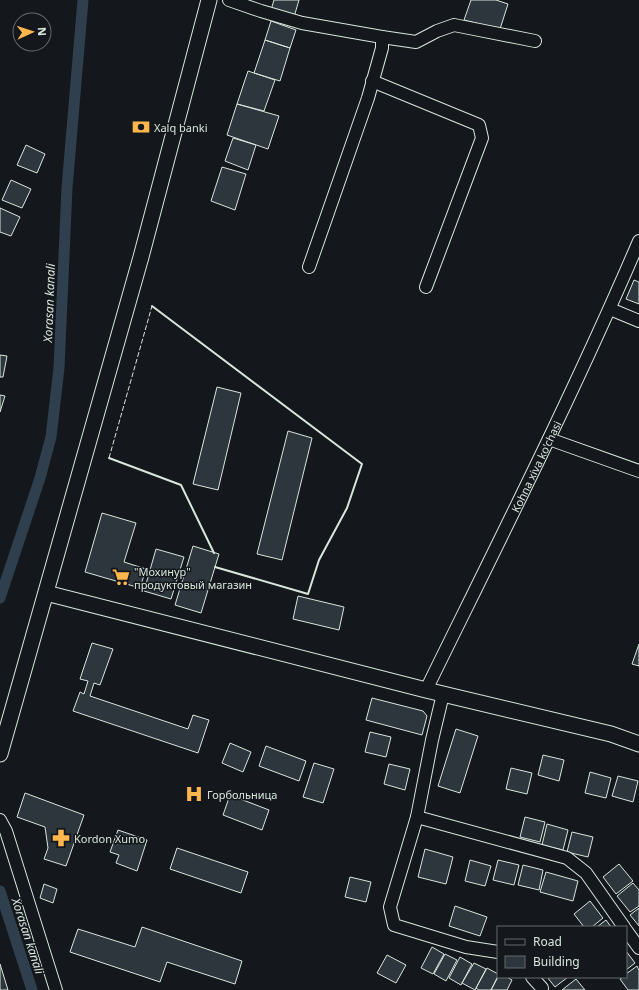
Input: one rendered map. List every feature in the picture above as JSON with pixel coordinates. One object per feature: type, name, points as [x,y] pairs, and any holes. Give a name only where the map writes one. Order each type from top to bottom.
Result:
[{"type":"main road","points":[[0,754],[141,257],[209,0]]},
{"type":"main road","points":[[46,593],[426,690],[611,734],[639,744]]},
{"type":"street","points":[[229,0],[302,23],[416,42],[437,31],[454,25],[535,40]]},
{"type":"street","points":[[309,267],[372,81],[382,48],[382,37]]},
{"type":"street","points":[[372,81],[479,125],[482,138],[426,287]]},
{"type":"street","name":"Kohna xiva ko'chasi","points":[[426,690],[549,439],[610,309],[639,241]]},
{"type":"street","points":[[610,309],[639,321]]},
{"type":"street","points":[[549,439],[639,471]]},
{"type":"street","points":[[443,694],[432,740],[417,817],[390,907],[394,925],[466,947],[497,952]]},
{"type":"street","points":[[417,817],[567,858],[586,873],[623,926]]},
{"type":"street","points":[[0,820],[6,831],[56,990]]},
{"type":"street","points":[[627,931],[639,948]]},
{"type":"street","points":[[533,978],[542,988]]},
{"type":"building","points":[[274,0],[299,0],[294,17],[271,10]]},
{"type":"building","points":[[471,0],[496,0],[508,4],[500,29],[464,20]]},
{"type":"building","points":[[271,21],[296,30],[290,48],[265,40]]},
{"type":"building","points":[[265,40],[290,48],[280,81],[254,73]]},
{"type":"building","points":[[248,71],[275,80],[264,111],[237,104]]},
{"type":"building","points":[[237,104],[279,116],[268,149],[227,135]]},
{"type":"building","points":[[233,138],[256,145],[248,170],[225,161]]},
{"type":"building","points":[[26,145],[45,154],[37,173],[17,165]]},
{"type":"building","points":[[222,167],[246,174],[235,210],[211,201]]},
{"type":"building","points":[[11,180],[31,189],[22,208],[2,200]]},
{"type":"building","points":[[0,208],[20,217],[11,236],[0,232]]},
{"type":"building","points":[[634,280],[639,282],[639,304],[626,299]]},
{"type":"building","points":[[0,355],[7,356],[3,377],[0,377]]},
{"type":"building","points":[[217,387],[241,393],[218,490],[193,484]]},
{"type":"building","points":[[0,395],[5,396],[0,412]]},
{"type":"building","points":[[288,431],[312,438],[282,560],[257,554]]},
{"type":"building","points":[[102,513],[136,523],[124,562],[146,569],[140,588],[85,572]]},
{"type":"building","points":[[193,546],[219,554],[201,613],[175,605]]},
{"type":"building","points":[[156,549],[184,557],[171,599],[144,591]]},
{"type":"building","points":[[298,596],[344,607],[339,630],[293,619]]},
{"type":"building","points":[[92,643],[113,649],[100,685],[94,683],[90,696],[188,729],[193,715],[209,720],[198,753],[73,711],[80,692],[84,694],[88,681],[80,679]]},
{"type":"building","points":[[639,644],[639,666],[632,664]]},
{"type":"building","points":[[372,698],[423,711],[427,716],[422,735],[366,720]]},
{"type":"building","points":[[456,729],[478,736],[460,793],[438,786]]},
{"type":"building","points":[[370,732],[391,737],[386,757],[365,752]]},
{"type":"building","points":[[230,743],[251,752],[243,772],[222,763]]},
{"type":"building","points":[[266,746],[306,761],[299,781],[259,766]]},
{"type":"building","points":[[543,755],[564,760],[559,781],[538,775]]},
{"type":"building","points":[[314,763],[334,769],[323,803],[303,797]]},
{"type":"building","points":[[389,764],[410,769],[405,790],[384,784]]},
{"type":"building","points":[[511,768],[532,773],[527,794],[506,789]]},
{"type":"building","points":[[590,772],[611,778],[606,798],[585,793]]},
{"type":"building","points":[[618,776],[638,781],[633,802],[612,796]]},
{"type":"building","name":"Kordon Xumo","points":[[25,793],[84,815],[66,866],[44,859],[48,848],[45,827],[17,817]]},
{"type":"building","points":[[230,795],[269,810],[262,830],[223,815]]},
{"type":"building","points":[[525,817],[545,822],[540,842],[520,837]]},
{"type":"building","points":[[547,824],[568,830],[563,850],[542,845]]},
{"type":"building","points":[[118,830],[147,840],[137,871],[116,863],[119,855],[110,852]]},
{"type":"building","points":[[572,832],[593,837],[588,857],[567,852]]},
{"type":"building","points":[[177,848],[248,872],[241,893],[170,869]]},
{"type":"building","points":[[425,849],[453,857],[446,884],[418,877]]},
{"type":"building","points":[[470,860],[491,866],[485,886],[465,881]]},
{"type":"building","points":[[498,860],[519,865],[514,885],[493,880]]},
{"type":"building","points":[[619,864],[633,881],[616,894],[603,877]]},
{"type":"building","points":[[523,865],[543,870],[539,890],[518,885]]},
{"type":"building","points":[[546,872],[578,881],[573,901],[540,892]]},
{"type":"building","points":[[350,877],[371,882],[366,902],[345,897]]},
{"type":"building","points":[[633,883],[639,890],[639,906],[630,912],[617,896]]},
{"type":"building","points":[[44,884],[57,889],[53,903],[40,898]]},
{"type":"building","points":[[590,901],[603,918],[593,926],[583,926],[574,914]]},
{"type":"building","points":[[455,906],[487,917],[480,936],[449,926]]},
{"type":"building","points":[[639,908],[639,926],[630,915]]},
{"type":"building","points":[[606,920],[610,926],[598,926]]},
{"type":"building","points":[[142,927],[242,961],[235,984],[167,962],[160,982],[70,952],[78,929],[135,947]]},
{"type":"building","points":[[432,947],[444,954],[433,974],[421,968]]},
{"type":"building","points":[[627,952],[635,963],[627,969]]},
{"type":"building","points":[[445,954],[457,960],[446,981],[434,974]]},
{"type":"building","points":[[387,955],[406,965],[396,983],[377,973]]},
{"type":"building","points":[[460,957],[472,964],[461,985],[449,978]]},
{"type":"building","points":[[474,963],[486,969],[475,990],[462,983]]},
{"type":"building","points":[[0,964],[8,990],[0,990]]},
{"type":"building","points":[[637,966],[639,970],[639,990],[628,990],[620,979],[627,978],[627,973]]},
{"type":"building","points":[[487,968],[497,973],[497,978],[491,990],[479,990],[476,988]]},
{"type":"building","points":[[497,978],[509,978],[512,980],[507,990],[491,990]]},
{"type":"building","points":[[548,978],[567,978],[555,987]]},
{"type":"building","points":[[576,979],[585,990],[562,990]]},
{"type":"waterway","name":"Xorasan kanali","points":[[0,598],[40,478],[51,437],[59,368],[67,188],[83,0]]},
{"type":"waterway","name":"Xorasan kanali","points":[[0,891],[32,990]]},
{"type":"fence","points":[[109,458],[152,306]]},
{"type":"wall","points":[[152,306],[362,464],[347,508],[319,560],[308,594],[215,567]]},
{"type":"wall","points":[[109,458],[181,485],[214,553]]},
{"type":"place","name":"Xalq banki","points":[[141,127]]},
{"type":"place","name":"\"Мохинур\" продуктовый магазин","points":[[121,577]]},
{"type":"place","name":"Горбольница","points":[[194,794]]},
{"type":"place","name":"Kordon Xumo","points":[[61,838]]}]
